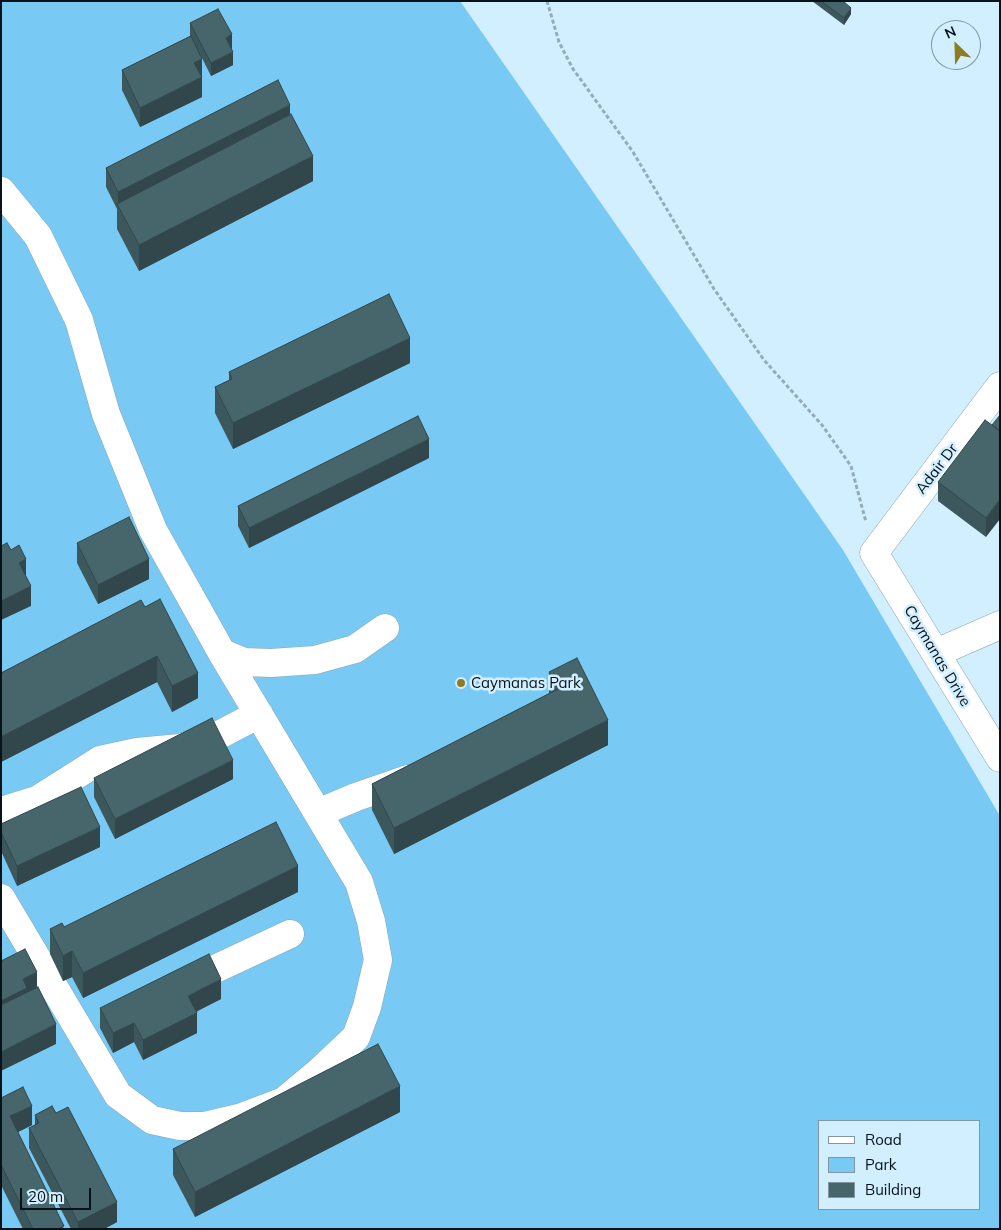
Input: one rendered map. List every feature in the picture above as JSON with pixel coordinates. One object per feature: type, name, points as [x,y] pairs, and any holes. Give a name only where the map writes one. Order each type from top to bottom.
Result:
[{"type":"street","points":[[1,191],[38,236],[79,320],[106,414],[152,530],[222,653],[359,882],[371,921],[378,960],[367,1007],[356,1037],[320,1071],[284,1101],[239,1118],[205,1126],[180,1126],[152,1120],[118,1095],[90,1027],[1,898]]},
{"type":"street","name":"Adair Dr","points":[[874,553],[1000,386]]},
{"type":"street","name":"Caymanas Drive","points":[[874,553],[1000,758]]},
{"type":"street","points":[[936,654],[1000,624]]},
{"type":"street","points":[[222,653],[244,662],[271,663],[315,660],[355,649],[385,628]]},
{"type":"street","points":[[1,811],[37,800],[100,760],[137,752],[180,748],[219,735],[259,714]]},
{"type":"street","points":[[318,813],[434,768]]},
{"type":"street","points":[[160,995],[290,934]]},
{"type":"path","points":[[547,1],[559,42],[573,69],[633,152],[714,289],[764,360],[822,425],[851,466],[874,553]]},
{"type":"green space","name":"Caymanas Park","points":[[1,1],[460,1],[843,550],[1000,816],[1000,1229],[1,1229]]},
{"type":"building","points":[[821,1],[843,1],[851,8],[844,18]]},
{"type":"building","points":[[218,9],[232,34],[226,38],[233,52],[211,63],[190,23]]},
{"type":"building","points":[[191,36],[202,59],[194,63],[202,77],[140,108],[122,70]]},
{"type":"building","points":[[278,80],[290,105],[118,192],[106,168]]},
{"type":"building","points":[[291,114],[313,156],[139,245],[117,204]]},
{"type":"building","points":[[389,294],[410,338],[233,423],[215,387],[232,379],[229,372]]},
{"type":"building","points":[[1000,415],[1000,431],[992,425]]},
{"type":"building","points":[[418,416],[429,439],[249,528],[238,506]]},
{"type":"building","points":[[985,420],[1000,431],[1000,499],[986,518],[938,482]]},
{"type":"building","points":[[129,517],[149,559],[98,585],[77,543]]},
{"type":"building","points":[[7,543],[11,550],[19,545],[26,559],[19,563],[31,586],[1,601],[1,546]]},
{"type":"building","points":[[160,599],[198,673],[172,686],[157,656],[1,737],[1,673],[141,600],[145,607]]},
{"type":"building","points":[[577,658],[608,720],[394,828],[372,784],[558,689],[549,672]]},
{"type":"building","points":[[212,718],[233,760],[115,819],[94,778]]},
{"type":"building","points":[[81,787],[100,827],[17,866],[1,832],[1,824]]},
{"type":"building","points":[[276,822],[298,866],[83,973],[72,951],[63,956],[50,929],[62,923],[64,927]]},
{"type":"building","points":[[25,949],[37,972],[23,979],[27,988],[1,1001],[1,961]]},
{"type":"building","points":[[209,954],[221,979],[188,996],[197,1013],[143,1040],[134,1023],[113,1033],[100,1008]]},
{"type":"building","points":[[38,987],[56,1024],[1,1052],[1,1005]]},
{"type":"building","points":[[378,1044],[400,1086],[195,1192],[173,1149]]},
{"type":"building","points":[[23,1087],[32,1106],[10,1116],[64,1226],[58,1229],[33,1229],[1,1165],[1,1098]]},
{"type":"building","points":[[52,1106],[56,1113],[68,1107],[117,1202],[78,1222],[29,1128],[39,1123],[35,1115]]},
{"type":"place","name":"Caymanas Park","points":[[461,683]]}]
